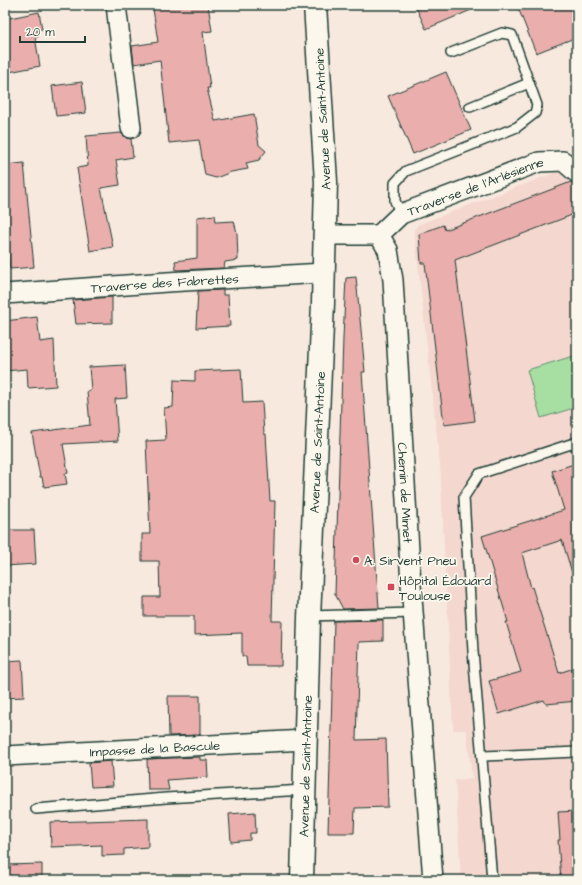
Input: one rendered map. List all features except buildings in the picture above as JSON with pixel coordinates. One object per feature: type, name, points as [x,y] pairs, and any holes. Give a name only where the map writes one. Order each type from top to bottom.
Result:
[{"type":"main road","name":"Avenue de Saint-Antoine","points":[[302,880],[309,616],[325,235],[325,146],[317,11]]},
{"type":"street","points":[[116,5],[131,128]]},
{"type":"street","name":"Traverse de l'Arlésienne","points":[[379,235],[401,214],[539,162],[563,161],[577,173]]},
{"type":"street","points":[[325,235],[379,235]]},
{"type":"street","name":"Chemin de Mimet","points":[[379,235],[388,250],[393,280],[413,613],[433,880]]},
{"type":"street","name":"Traverse des Fabrettes","points":[[5,294],[160,282],[324,273]]},
{"type":"street","name":"Impasse de la Bascule","points":[[5,756],[305,740]]},
{"type":"lane","points":[[401,214],[395,200],[395,183],[406,171],[517,127],[535,113],[537,105],[512,35],[502,33],[451,53]]},
{"type":"lane","points":[[470,107],[529,83]]},
{"type":"lane","points":[[492,880],[483,756],[473,650],[464,497],[479,474],[577,442]]},
{"type":"lane","points":[[309,616],[413,613]]},
{"type":"lane","points":[[483,756],[577,752]]},
{"type":"lane","points":[[36,809],[166,798],[304,790]]},
{"type":"shaded area","points":[[557,172],[565,174],[573,181],[577,190],[577,880],[461,880],[455,780],[472,778],[466,730],[453,730],[440,465],[414,229],[419,224]]},
{"type":"green space","points":[[577,355],[577,407],[541,418],[527,370]]},
{"type":"place","name":"A. Sirvent Pneu","points":[[356,560]]},
{"type":"place","name":"Hôpital Édouard Toulouse","points":[[391,587]]}]
